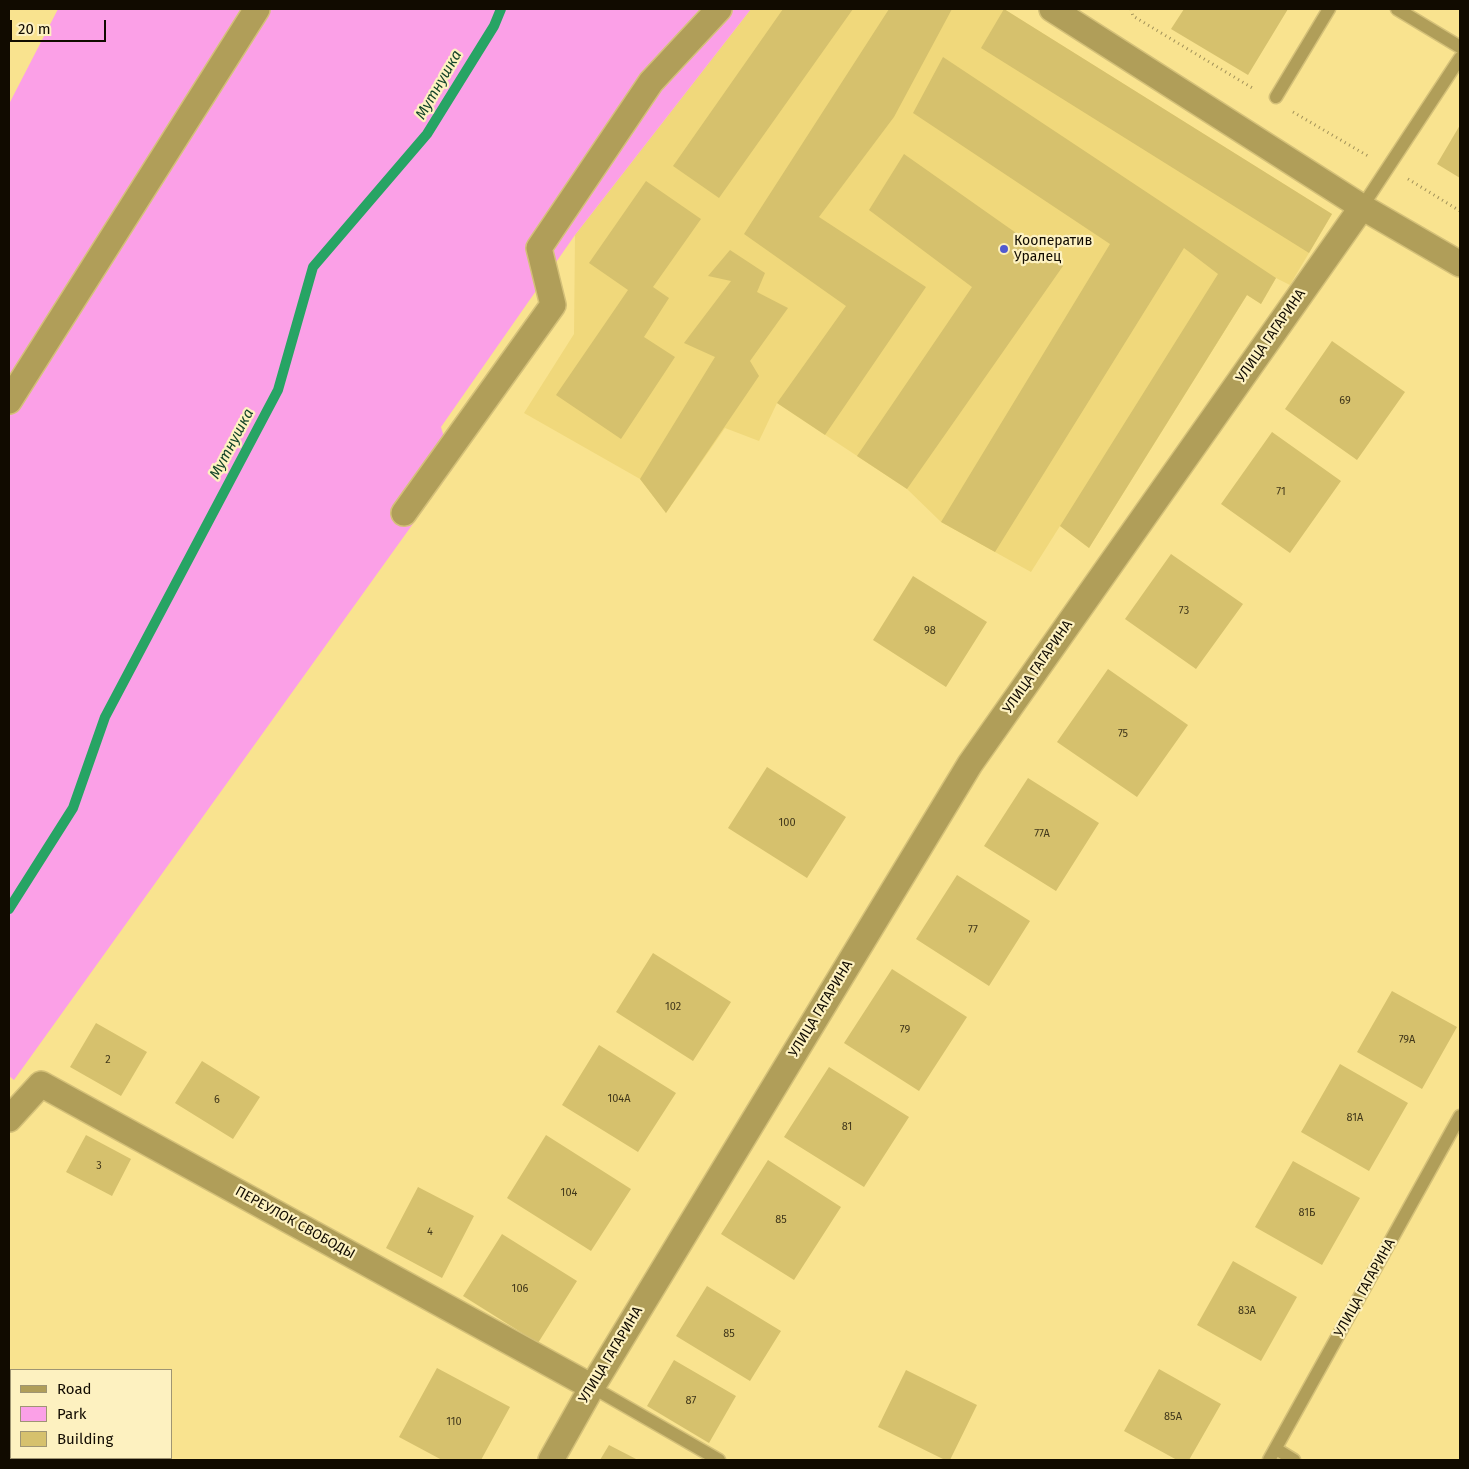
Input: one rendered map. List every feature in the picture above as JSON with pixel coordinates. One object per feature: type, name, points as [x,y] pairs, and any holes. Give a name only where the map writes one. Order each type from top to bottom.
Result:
[{"type":"street","points":[[9,401],[257,9]]},
{"type":"street","points":[[404,513],[553,305],[539,248],[651,82],[718,9]]},
{"type":"street","points":[[1052,9],[1362,207],[1460,264]]},
{"type":"street","name":"УЛИЦА ГАГАРИНА","points":[[551,1460],[592,1387],[970,764],[1362,207]]},
{"type":"street","name":"ПЕРЕУЛОК СВОБОДЫ","points":[[9,1119],[41,1084],[592,1387]]},
{"type":"lane","points":[[1276,97],[1329,9]]},
{"type":"lane","points":[[1397,9],[1460,47]]},
{"type":"lane","points":[[1362,207],[1460,58]]},
{"type":"lane","name":"УЛИЦА ГАГАРИНА","points":[[1273,1455],[1460,1116]]},
{"type":"lane","points":[[592,1387],[719,1460]]},
{"type":"lane","points":[[1273,1455],[1294,1460]]},
{"type":"shaded area","points":[[751,9],[1004,9],[1332,214],[1290,285],[1276,278],[1261,304],[1247,295],[1089,548],[1060,526],[1031,572],[941,522],[907,489],[777,403],[759,441],[725,428],[666,513],[640,479],[524,413],[574,334],[575,235]]},
{"type":"green space","points":[[58,9],[751,9],[575,235],[441,427],[453,468],[14,1080],[9,1076],[9,104]]},
{"type":"building","points":[[783,9],[853,9],[719,198],[673,166]]},
{"type":"building","points":[[889,9],[952,9],[894,117],[819,217],[926,287],[825,435],[777,403],[846,306],[744,234]]},
{"type":"building","points":[[1004,9],[1332,214],[1309,253],[981,48]]},
{"type":"building","points":[[1184,9],[1288,9],[1248,75],[1171,29]]},
{"type":"building","points":[[943,57],[1276,278],[1261,304],[1247,295],[1089,548],[1060,526],[1218,274],[1184,248],[995,552],[941,522],[1110,244],[913,113]]},
{"type":"building","points":[[1460,125],[1460,178],[1437,164]]},
{"type":"building","points":[[904,154],[1063,266],[907,489],[857,456],[972,287],[869,210]]},
{"type":"building","points":[[646,181],[701,219],[653,287],[669,298],[644,337],[675,357],[621,439],[556,395],[628,290],[589,263]]},
{"type":"building","points":[[730,250],[765,273],[757,292],[788,308],[750,361],[759,376],[666,513],[640,479],[715,357],[684,343],[731,281],[708,276]]},
{"type":"building","points":[[1332,341],[1405,392],[1357,460],[1285,409]]},
{"type":"building","points":[[1272,432],[1341,481],[1290,553],[1221,504]]},
{"type":"building","points":[[1171,554],[1243,604],[1196,669],[1125,619]]},
{"type":"building","points":[[913,576],[987,622],[946,687],[873,640]]},
{"type":"building","points":[[1108,669],[1188,725],[1137,797],[1057,742]]},
{"type":"building","points":[[767,767],[846,817],[807,878],[728,828]]},
{"type":"building","points":[[1028,778],[1099,823],[1056,891],[984,846]]},
{"type":"building","points":[[957,875],[1030,921],[989,986],[916,939]]},
{"type":"building","points":[[653,953],[731,1002],[693,1061],[616,1012]]},
{"type":"building","points":[[892,969],[967,1017],[919,1091],[844,1043]]},
{"type":"building","points":[[1392,991],[1457,1027],[1422,1089],[1357,1052]]},
{"type":"building","points":[[96,1023],[147,1052],[121,1096],[70,1067]]},
{"type":"building","points":[[599,1045],[676,1093],[638,1152],[562,1105]]},
{"type":"building","points":[[202,1061],[260,1097],[233,1139],[175,1103]]},
{"type":"building","points":[[1340,1064],[1408,1103],[1369,1171],[1301,1132]]},
{"type":"building","points":[[829,1067],[909,1117],[864,1187],[784,1137]]},
{"type":"building","points":[[86,1135],[131,1159],[112,1196],[66,1172]]},
{"type":"building","points":[[546,1135],[631,1189],[591,1251],[507,1198]]},
{"type":"building","points":[[768,1160],[841,1207],[794,1280],[721,1234]]},
{"type":"building","points":[[1293,1161],[1360,1198],[1322,1265],[1255,1227]]},
{"type":"building","points":[[418,1187],[474,1216],[442,1278],[386,1248]]},
{"type":"building","points":[[502,1234],[577,1281],[538,1343],[463,1296]]},
{"type":"building","points":[[1233,1261],[1297,1297],[1261,1361],[1197,1325]]},
{"type":"building","points":[[707,1286],[781,1331],[750,1381],[676,1336]]},
{"type":"building","points":[[674,1360],[736,1396],[709,1443],[647,1406]]},
{"type":"building","points":[[437,1368],[510,1407],[481,1460],[442,1460],[399,1437]]},
{"type":"building","points":[[1159,1369],[1221,1404],[1189,1460],[1177,1460],[1124,1431]]},
{"type":"building","points":[[906,1370],[977,1405],[950,1460],[945,1460],[878,1427]]},
{"type":"building","points":[[609,1445],[638,1460],[600,1460]]},
{"type":"waterway","name":"Мутнушка","points":[[9,909],[73,808],[105,717],[278,390],[313,267],[427,134],[494,26],[501,9]]},
{"type":"place","name":"Кооператив Уралец","points":[[1004,249]]}]
